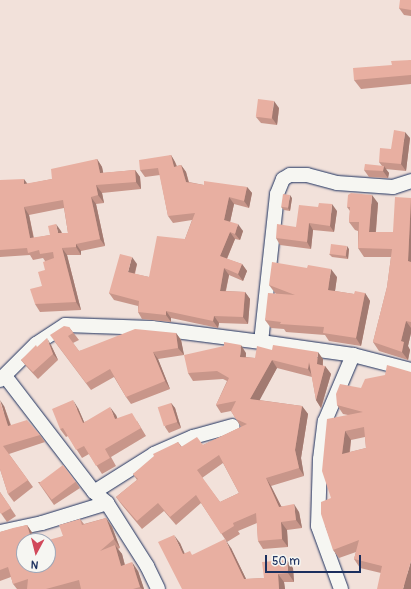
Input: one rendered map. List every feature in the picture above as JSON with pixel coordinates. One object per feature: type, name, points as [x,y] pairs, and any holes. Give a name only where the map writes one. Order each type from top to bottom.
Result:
[{"type":"street","points":[[261,342],[276,194],[283,179],[290,175],[307,175],[337,183],[394,187],[411,181]]},
{"type":"street","points":[[158,589],[147,566],[107,503],[94,492],[3,378],[36,344],[66,325],[152,328],[354,355],[411,370]]},
{"type":"street","points":[[341,589],[318,526],[320,459],[325,421],[354,355]]},
{"type":"street","points":[[94,492],[154,454],[193,437],[233,426]]},
{"type":"street","points":[[0,532],[42,523],[107,503]]},
{"type":"building","points":[[400,0],[411,0],[411,10],[399,8]]},
{"type":"building","points":[[411,60],[411,75],[354,80],[353,68],[392,65],[391,61]]},
{"type":"building","points":[[258,99],[274,101],[272,119],[256,117]]},
{"type":"building","points":[[394,130],[405,132],[401,164],[379,162],[380,148],[391,149]]},
{"type":"building","points":[[171,155],[174,167],[181,165],[186,182],[204,185],[204,181],[247,187],[244,201],[229,197],[224,220],[238,224],[235,234],[230,232],[220,256],[242,264],[238,274],[224,268],[220,291],[245,292],[243,317],[214,316],[213,321],[166,311],[166,315],[138,312],[139,301],[109,293],[120,254],[132,257],[128,272],[149,277],[157,236],[185,239],[195,213],[168,216],[158,168],[140,170],[139,160]]},
{"type":"building","points":[[97,159],[100,173],[135,170],[136,182],[96,185],[98,195],[91,197],[100,239],[76,244],[76,247],[62,248],[76,302],[35,304],[30,289],[42,286],[38,272],[45,270],[43,262],[54,258],[53,252],[40,254],[39,250],[28,253],[27,248],[0,250],[0,180],[24,179],[24,184],[52,179],[51,169]],"holes":[[[63,200],[68,233],[58,233],[56,224],[48,226],[50,235],[30,238],[24,207]]]},
{"type":"building","points":[[365,164],[384,166],[383,171],[364,170]]},
{"type":"building","points":[[351,193],[372,195],[369,232],[393,232],[395,197],[411,198],[408,261],[411,262],[411,322],[406,321],[401,341],[404,342],[402,352],[373,342],[387,287],[392,249],[358,248],[359,222],[349,222],[350,207],[347,207],[348,195]]},
{"type":"building","points":[[283,194],[290,195],[288,208],[281,207]]},
{"type":"building","points":[[319,203],[332,204],[330,226],[309,223],[307,242],[276,238],[277,224],[296,227],[299,205],[318,207]]},
{"type":"building","points":[[331,244],[347,246],[346,256],[330,254]]},
{"type":"building","points":[[272,262],[307,268],[308,265],[331,269],[328,290],[354,294],[355,291],[365,293],[356,338],[323,333],[324,327],[280,324],[281,322],[265,320],[268,293],[295,295],[269,285]]},
{"type":"building","points":[[64,326],[69,327],[73,333],[68,336],[79,351],[135,329],[176,333],[178,348],[153,352],[165,381],[126,397],[110,369],[86,383],[50,335]]},
{"type":"building","points":[[47,338],[53,354],[33,372],[21,360],[36,345],[37,347]]},
{"type":"building","points":[[224,342],[241,345],[240,357],[255,358],[257,346],[272,350],[273,345],[318,352],[317,364],[325,366],[316,400],[309,362],[308,369],[272,360],[250,399],[302,406],[295,450],[299,468],[266,478],[279,507],[294,504],[296,520],[281,522],[282,539],[258,541],[256,513],[233,523],[234,526],[221,534],[196,495],[170,517],[158,503],[137,521],[116,497],[138,479],[133,474],[154,456],[153,454],[178,442],[181,447],[197,437],[203,445],[247,424],[236,419],[231,411],[236,401],[216,405],[229,378],[217,371],[188,373],[184,355],[224,346]],"holes":[[[219,455],[239,493],[220,502],[197,470]]]},
{"type":"building","points":[[387,365],[411,372],[411,561],[403,589],[377,589],[382,566],[354,559],[359,540],[333,550],[321,514],[321,502],[331,498],[322,471],[327,419],[363,412],[337,405],[336,394],[340,384],[361,388],[365,379],[385,375]],"holes":[[[364,427],[366,448],[342,454],[345,431]]]},
{"type":"building","points":[[73,400],[83,423],[110,407],[115,419],[132,413],[141,428],[105,449],[110,458],[96,466],[84,446],[76,450],[63,428],[60,429],[52,409]]},
{"type":"building","points":[[0,401],[8,426],[27,420],[40,435],[3,446],[28,480],[8,494],[0,469]]},
{"type":"building","points":[[171,403],[177,422],[164,426],[158,407]]},
{"type":"building","points":[[63,465],[76,482],[52,500],[39,483]]},
{"type":"building","points":[[0,492],[11,508],[1,514],[0,512]]},
{"type":"building","points":[[106,518],[114,539],[100,551],[115,545],[121,566],[132,562],[140,587],[133,589],[81,589],[79,580],[46,589],[27,589],[28,579],[13,584],[8,567],[0,570],[0,532],[27,525],[30,533],[16,533],[16,573],[56,573],[56,538],[63,536],[59,525],[80,519],[82,525]]},
{"type":"building","points":[[174,535],[183,554],[190,551],[192,555],[225,539],[244,579],[264,578],[262,562],[287,560],[288,573],[278,574],[279,589],[182,589],[158,542]]}]
